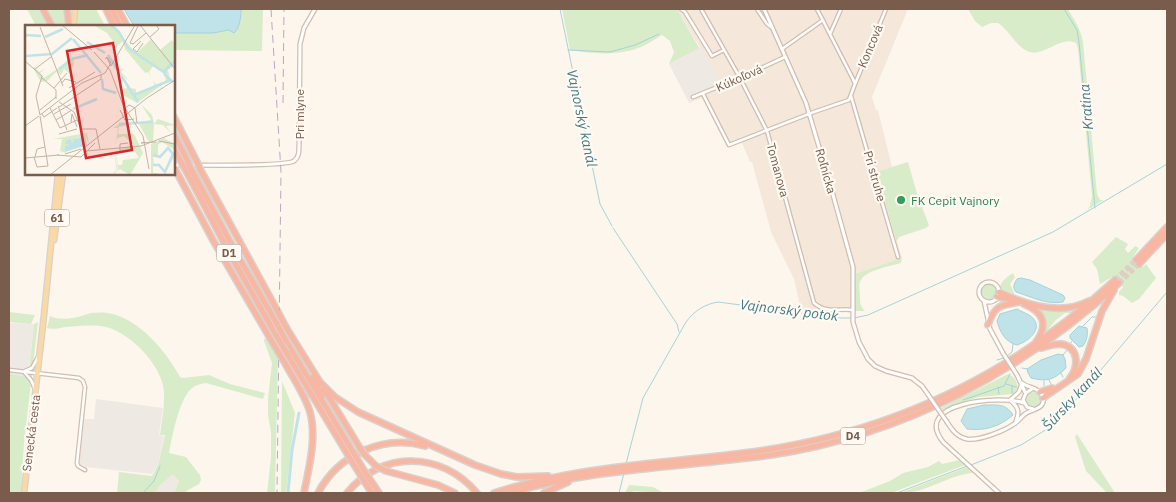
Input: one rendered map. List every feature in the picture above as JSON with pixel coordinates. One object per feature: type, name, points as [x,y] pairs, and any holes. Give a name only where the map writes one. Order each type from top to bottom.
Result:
[{"type":"highway","points":[[43,9],[51,25]]},
{"type":"highway","points":[[69,9],[69,25]]},
{"type":"highway","points":[[106,9],[114,25]]},
{"type":"highway","points":[[115,10],[121,25]]},
{"type":"highway","points":[[115,10],[126,25]]},
{"type":"highway","points":[[175,119],[287,329],[364,454],[376,466],[386,471],[438,485],[455,493]]},
{"type":"highway","name":"D1","points":[[175,136],[234,251],[330,415],[372,493]]},
{"type":"highway","name":"D1","points":[[175,150],[230,254],[276,335],[329,424],[352,456]]},
{"type":"highway","points":[[175,169],[214,242],[285,363],[310,412],[312,447],[304,493]]},
{"type":"highway","points":[[1167,228],[1138,262],[1167,234]]},
{"type":"highway","points":[[1044,398],[1078,374],[1086,358],[1102,311],[1117,282]]},
{"type":"highway","name":"D4","points":[[1036,347],[1117,282]]},
{"type":"highway","name":"D4","points":[[494,493],[561,476],[774,454],[809,448],[863,434],[921,413],[989,380],[1076,320],[1117,282]]},
{"type":"highway","points":[[998,295],[1040,306],[1061,309],[1078,306],[1098,296]]},
{"type":"highway","points":[[998,295],[1019,302],[1036,311],[1043,320],[1042,332],[1036,347],[1062,344],[1073,350],[1077,366],[1070,378],[1046,391],[1040,392]]},
{"type":"highway","points":[[988,325],[991,314],[997,308],[1019,302]]},
{"type":"highway","points":[[306,359],[330,415]]},
{"type":"highway","points":[[285,363],[329,424]]},
{"type":"highway","points":[[319,381],[358,412],[475,465],[501,474],[517,477],[561,476]]},
{"type":"highway","points":[[318,493],[329,476],[341,464],[352,455],[369,448],[386,443],[409,442],[442,450]]},
{"type":"highway","points":[[347,493],[353,485],[366,476],[383,466],[401,461],[425,462],[438,465],[455,473],[475,491]]},
{"type":"highway","name":"D4","points":[[510,493],[617,469]]},
{"type":"highway","name":"D1","points":[[365,477],[379,493]]},
{"type":"highway","points":[[544,493],[572,479]]},
{"type":"highway","points":[[516,493],[526,489]]},
{"type":"main road","points":[[74,25],[75,9]]},
{"type":"main road","name":"61","points":[[38,374],[58,175]]},
{"type":"main road","name":"61","points":[[48,279],[64,175]]},
{"type":"main road","name":"Senecká cesta","points":[[24,493],[38,374]]},
{"type":"street","name":"Pri mlyne","points":[[175,167],[288,163],[297,158],[299,147],[300,44],[304,28],[315,9]]},
{"type":"street","points":[[681,9],[686,12],[712,56],[724,50]]},
{"type":"street","name":"Tomanova","points":[[701,9],[767,131],[814,303],[820,308],[829,311],[854,310]]},
{"type":"street","name":"Roľnícka","points":[[757,9],[767,24],[772,27]]},
{"type":"street","points":[[817,9],[855,84]]},
{"type":"street","points":[[830,34],[841,9]]},
{"type":"street","name":"Koncová","points":[[851,96],[886,9]]},
{"type":"street","name":"Roľnícka","points":[[761,14],[764,15],[765,10]]},
{"type":"street","name":"Roľnícka","points":[[765,10],[810,114],[852,264],[854,278],[853,318],[859,342],[871,362],[880,369],[917,380],[952,430],[960,436],[970,439],[983,437],[1015,424]]},
{"type":"street","points":[[782,49],[822,20]]},
{"type":"street","name":"Kúkoľová","points":[[693,97],[785,57]]},
{"type":"street","points":[[703,94],[729,145],[844,103],[851,96]]},
{"type":"street","name":"Pri struhe","points":[[851,96],[898,257]]},
{"type":"street","points":[[987,313],[990,302],[998,295],[997,287],[992,283],[983,284],[979,293],[984,301],[988,325],[1022,383],[1025,394],[1023,415]]},
{"type":"street","points":[[984,301],[990,302]]},
{"type":"street","points":[[24,372],[32,368],[40,352]]},
{"type":"street","points":[[9,370],[79,378],[83,381],[85,387],[77,463],[78,466],[85,470]]},
{"type":"street","points":[[24,372],[31,380],[36,391]]},
{"type":"street","points":[[1015,424],[1023,415],[1040,407],[1044,398],[1040,392],[1022,383]]},
{"type":"street","points":[[1010,400],[1019,392],[1022,383]]},
{"type":"street","points":[[999,493],[938,437],[936,424],[941,415],[949,410],[974,401],[1018,398],[1032,389]]},
{"type":"street","points":[[1010,400],[1034,409]]},
{"type":"street","points":[[1010,400],[1018,411],[1015,424]]},
{"type":"shaded area","points":[[677,9],[908,9],[872,97],[876,110],[878,110],[892,167],[876,172],[902,258],[854,274],[854,308],[832,309],[824,313],[801,310],[794,279],[771,232],[752,162],[750,162],[742,143],[730,142],[704,92],[721,84]]},
{"type":"shaded area","points":[[700,47],[722,84],[704,92],[701,98],[689,103],[669,64]]},
{"type":"shaded area","points":[[9,323],[34,324],[14,493],[9,493]]},
{"type":"shaded area","points":[[96,399],[163,408],[159,435],[164,436],[158,465],[152,474],[85,467],[85,465],[79,464],[84,419],[94,419]]},
{"type":"shaded area","points":[[173,473],[179,481],[174,493],[155,493],[160,485]]},
{"type":"green space","points":[[27,9],[40,9],[48,25],[35,25]]},
{"type":"green space","points":[[47,9],[65,9],[65,25],[55,25]]},
{"type":"green space","points":[[78,9],[96,9],[104,25],[78,25]]},
{"type":"green space","points":[[241,9],[263,9],[262,51],[175,50],[175,33],[213,33],[238,28]]},
{"type":"green space","points":[[562,9],[677,9],[699,48],[669,64],[674,52],[670,41],[662,35],[641,47],[624,52],[597,53],[570,50]]},
{"type":"green space","points":[[968,9],[1068,9],[1079,28],[1083,42],[1097,194],[1100,200],[1104,200],[1087,210],[1092,196],[1076,43],[1064,42],[1033,53],[1019,45],[998,23],[991,23],[982,27],[975,21]]},
{"type":"green space","name":"FK Cepit Vajnory","points":[[908,162],[918,197],[929,225],[926,228],[899,237],[897,241],[898,246],[876,172]]},
{"type":"green space","points":[[1116,237],[1128,244],[1125,249],[1128,253],[1135,246],[1139,248],[1133,257],[1143,267],[1146,264],[1156,278],[1139,299],[1132,303],[1119,295],[1123,287],[1112,277],[1100,284],[1097,269],[1092,262]]},
{"type":"green space","points":[[902,258],[901,263],[873,271],[864,277],[860,282],[859,288],[862,308],[865,311],[854,311],[854,274]]},
{"type":"green space","points":[[1013,273],[1015,277],[1010,284],[1015,295],[1000,288],[1003,281]]},
{"type":"green space","points":[[989,284],[997,292],[989,300],[981,292]]},
{"type":"green space","points":[[1037,308],[1067,311],[1078,308],[1071,313],[1065,313],[1044,334],[1045,323]]},
{"type":"green space","points":[[9,312],[35,315],[31,324],[9,322]]},
{"type":"green space","points":[[91,313],[105,313],[118,316],[140,328],[159,346],[180,377],[209,375],[230,384],[265,393],[263,399],[206,383],[194,387],[187,394],[177,419],[169,453],[186,457],[200,475],[201,480],[199,484],[183,493],[174,493],[179,481],[173,474],[160,485],[155,493],[117,493],[119,472],[152,476],[158,465],[165,435],[160,435],[164,391],[160,375],[147,356],[130,339],[111,328],[75,326],[47,328],[50,316],[65,319]]},
{"type":"green space","points":[[38,322],[24,443],[21,493],[9,493],[9,374],[23,376],[28,379],[34,324]]},
{"type":"green space","points":[[268,338],[278,355],[275,493],[267,493],[271,457],[268,399],[272,363],[264,341],[264,339]]},
{"type":"green space","points":[[1008,374],[1014,378],[1018,386],[1013,394],[979,397],[942,410],[941,408]]},
{"type":"green space","points":[[282,381],[295,413],[286,493],[281,493]]},
{"type":"green space","points":[[1034,392],[1042,400],[1034,408],[1026,400]]},
{"type":"green space","points":[[1077,434],[1115,493],[1107,493],[1086,471],[1075,437]]},
{"type":"green space","points":[[960,460],[965,465],[891,493],[859,493],[890,481],[903,473],[928,467],[939,461],[942,464]]},
{"type":"green space","points":[[967,467],[973,473],[964,474],[920,490],[900,493]]},
{"type":"green space","points":[[629,485],[653,487],[664,493],[633,491],[632,493],[625,493]]},
{"type":"water","points":[[124,9],[241,9],[239,25],[234,33],[229,30],[213,33],[175,33],[175,25],[133,25]]},
{"type":"water","points":[[1017,279],[1030,280],[1063,295],[1065,298],[1063,302],[1045,301],[1016,292],[1014,284]]},
{"type":"water","points":[[1017,309],[1034,319],[1036,328],[1031,337],[1017,345],[1009,342],[1004,336],[997,321],[1000,314]]},
{"type":"water","points":[[1079,326],[1087,328],[1087,333],[1083,346],[1079,347],[1070,338],[1070,335]]},
{"type":"water","points":[[1058,354],[1063,355],[1065,359],[1066,368],[1062,372],[1050,379],[1031,378],[1027,369],[1041,360]]},
{"type":"water","points":[[984,405],[997,405],[1007,408],[1013,415],[992,427],[967,429],[961,421],[967,409]]},
{"type":"waterway","name":"Vajnorský kanál","points":[[560,9],[600,204],[612,226]]},
{"type":"waterway","name":"Kratina","points":[[1064,9],[1077,30],[1079,42],[1095,208]]},
{"type":"waterway","points":[[568,50],[610,52],[635,45],[659,34]]},
{"type":"waterway","name":"Vajnorský potok","points":[[626,464],[643,398],[686,322],[696,311],[704,306],[718,302],[839,318],[854,318],[868,315],[1053,232],[1167,164]]},
{"type":"waterway","name":"Vajnorský kanál","points":[[613,228],[677,324],[679,332]]},
{"type":"waterway","name":"Šúrsky kanál","points":[[971,465],[1021,445],[1047,429],[1066,411],[1167,292]]},
{"type":"waterway","points":[[1083,326],[1092,317],[1096,317]]},
{"type":"waterway","points":[[1007,356],[1012,352],[1013,344]]},
{"type":"waterway","points":[[1063,355],[1067,350]]},
{"type":"waterway","points":[[997,360],[1004,358]]},
{"type":"waterway","points":[[1022,368],[1027,369]]},
{"type":"waterway","points":[[1061,373],[1063,377]]},
{"type":"waterway","points":[[963,400],[1004,386],[1010,374]]},
{"type":"waterway","points":[[1049,380],[1051,384]]},
{"type":"waterway","points":[[1044,381],[1044,386]]},
{"type":"waterway","points":[[1006,384],[1016,387]]},
{"type":"waterway","points":[[1012,386],[1012,393]]},
{"type":"waterway","points":[[998,387],[999,394]]},
{"type":"waterway","points":[[288,493],[292,450],[299,413]]},
{"type":"waterway","points":[[143,493],[154,481],[160,466]]},
{"type":"waterway","name":"Šúrsky kanál","points":[[897,493],[967,466]]},
{"type":"waterway","name":"Vajnorský potok","points":[[619,493],[624,473]]},
{"type":"tunnel","points":[[1115,280],[1136,260]]},
{"type":"tunnel","points":[[1119,283],[1139,264]]},
{"type":"railway","points":[[271,9],[281,172],[277,493]]},
{"type":"railway","points":[[283,103],[284,9]]},
{"type":"place","name":"FK Cepit Vajnory","points":[[901,200]]}]
